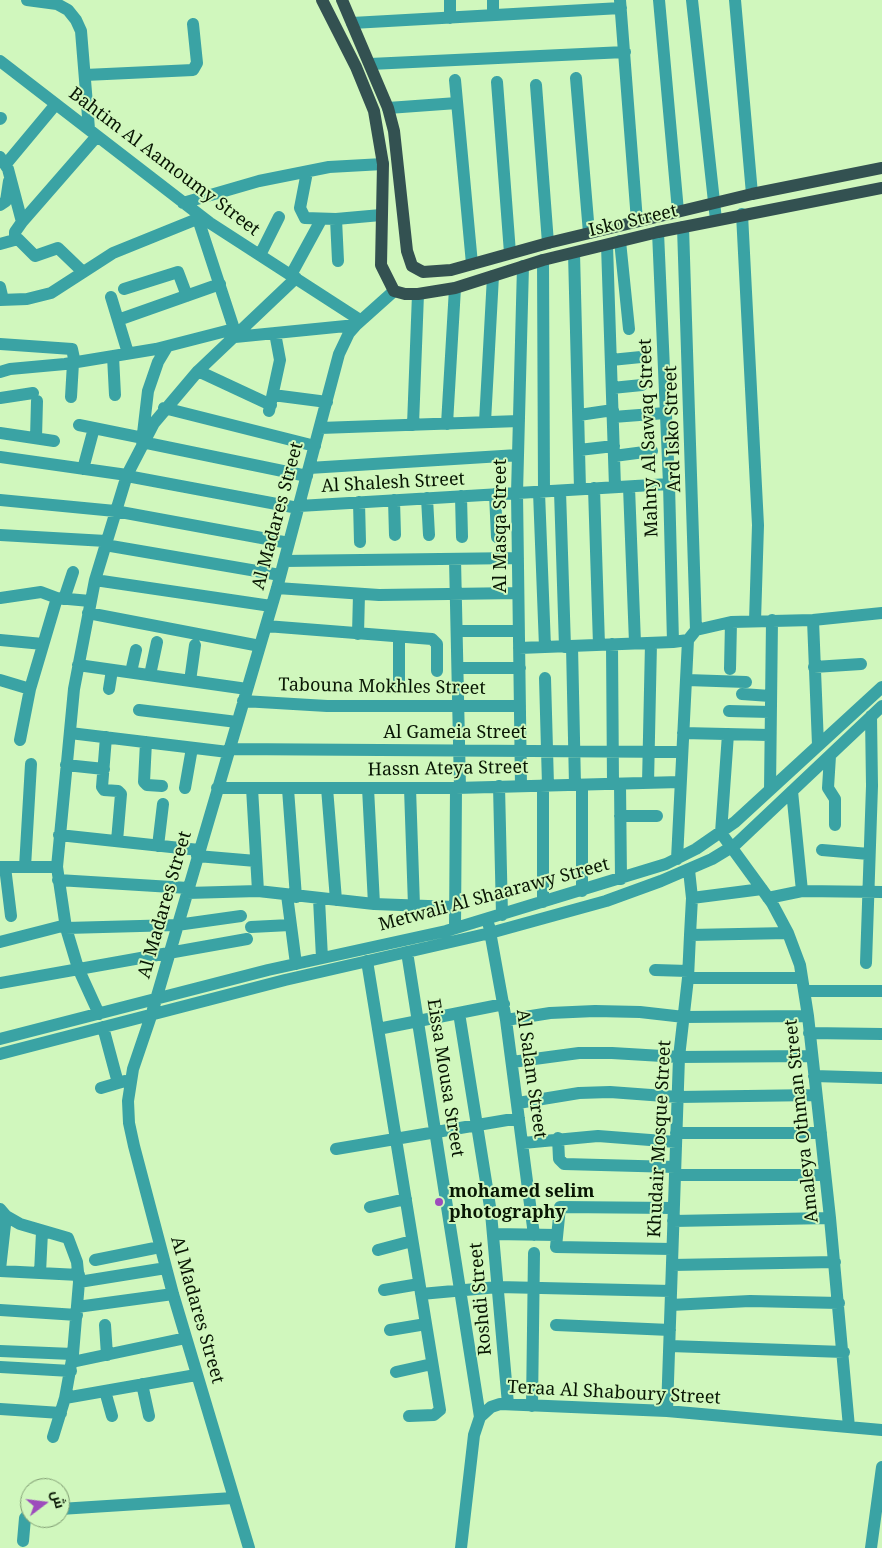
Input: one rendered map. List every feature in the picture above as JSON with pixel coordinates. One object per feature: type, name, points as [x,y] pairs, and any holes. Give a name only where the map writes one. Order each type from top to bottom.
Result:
[{"type":"main road","points":[[322,0],[356,67],[374,110],[382,164],[382,264],[394,291]]},
{"type":"main road","points":[[342,0],[388,108]]},
{"type":"main road","name":"Isko Street","points":[[388,108],[394,132],[407,251],[412,266],[423,272],[451,270],[637,221],[752,194],[882,168]]},
{"type":"main road","name":"Isko Street","points":[[394,291],[405,294],[418,294],[455,288],[543,260],[658,232],[882,188]]},
{"type":"street","points":[[15,240],[15,232],[22,222],[93,133],[81,31],[76,20],[68,10],[57,4],[27,0]]},
{"type":"street","points":[[450,0],[450,18]]},
{"type":"street","points":[[493,0],[493,15]]},
{"type":"street","points":[[537,0],[537,13]]},
{"type":"street","points":[[659,0],[678,212]]},
{"type":"street","points":[[692,0],[716,220]]},
{"type":"street","points":[[735,0],[752,194]]},
{"type":"street","points":[[352,23],[537,13],[580,5],[620,4],[637,221]]},
{"type":"street","points":[[85,75],[193,70],[197,63],[193,24]]},
{"type":"street","points":[[370,64],[625,52]]},
{"type":"street","name":"Bahtim Al Aamoumy Street","points":[[0,60],[200,218],[293,276],[358,322]]},
{"type":"street","points":[[576,78],[589,233]]},
{"type":"street","points":[[455,80],[472,264]]},
{"type":"street","points":[[497,82],[510,253]]},
{"type":"street","points":[[536,85],[548,243]]},
{"type":"street","points":[[388,108],[457,103]]},
{"type":"street","points":[[0,204],[6,201],[5,165],[56,104]]},
{"type":"street","points":[[183,203],[228,189],[307,172],[330,168],[382,164]]},
{"type":"street","points":[[5,165],[22,222]]},
{"type":"street","points":[[307,172],[300,212],[305,218],[321,220],[381,215]]},
{"type":"street","points":[[742,214],[758,525],[756,621]]},
{"type":"street","points":[[260,255],[279,217]]},
{"type":"street","points":[[0,287],[2,300],[27,299],[51,293],[74,280],[113,253],[200,218],[235,334]]},
{"type":"street","points":[[336,219],[338,261]]},
{"type":"street","points":[[99,1014],[78,968],[66,926],[58,874],[59,835],[78,665],[89,607],[106,543],[127,475],[143,440],[164,408],[198,371],[293,276],[321,220]]},
{"type":"street","name":"Ard Isko Street","points":[[677,859],[683,733],[692,635],[683,227]]},
{"type":"street","name":"Mahny Al Sawaq Street","points":[[658,232],[669,484],[673,642]]},
{"type":"street","points":[[0,244],[19,240],[35,256],[58,248],[83,272]]},
{"type":"street","points":[[620,241],[629,329]]},
{"type":"street","points":[[607,244],[615,487]]},
{"type":"street","points":[[574,253],[580,489]]},
{"type":"street","points":[[543,260],[542,492],[545,647]]},
{"type":"street","name":"Al Masqa Street","points":[[521,786],[517,493],[523,266]]},
{"type":"street","points":[[124,289],[178,272],[187,296]]},
{"type":"street","points":[[485,422],[493,276]]},
{"type":"street","points":[[118,320],[220,284]]},
{"type":"street","points":[[447,424],[455,288]]},
{"type":"street","name":"Al Madares Street","points":[[249,1548],[160,1247],[129,1123],[128,1101],[124,1082],[153,1007],[188,890],[272,606],[343,343],[358,322],[394,291]]},
{"type":"street","points":[[413,425],[418,294]]},
{"type":"street","points":[[111,297],[128,353]]},
{"type":"street","points":[[0,372],[10,369],[74,363],[235,334],[275,333],[358,322]]},
{"type":"street","points":[[271,404],[280,360],[275,333]]},
{"type":"street","points":[[0,344],[72,349],[74,363],[71,397]]},
{"type":"street","points":[[143,440],[149,385],[158,362],[167,347]]},
{"type":"street","points":[[113,356],[115,395]]},
{"type":"street","points":[[611,360],[641,357]]},
{"type":"street","points":[[198,371],[271,404],[327,402]]},
{"type":"street","points":[[612,388],[642,385]]},
{"type":"street","points":[[0,398],[35,397],[36,438]]},
{"type":"street","points":[[164,408],[315,446]]},
{"type":"street","points":[[579,415],[666,413]]},
{"type":"street","points":[[320,428],[519,421]]},
{"type":"street","points":[[79,425],[143,440],[308,472],[518,455]]},
{"type":"street","points":[[83,469],[94,428]]},
{"type":"street","points":[[0,433],[54,441]]},
{"type":"street","points":[[579,450],[652,451]]},
{"type":"street","name":"Al Shalesh Street","points":[[0,458],[127,475],[299,507],[669,484]]},
{"type":"street","points":[[629,486],[635,643]]},
{"type":"street","points":[[594,488],[613,752],[620,816],[621,878]]},
{"type":"street","points":[[560,490],[574,751],[578,785],[582,891]]},
{"type":"street","points":[[495,494],[498,537]]},
{"type":"street","points":[[461,496],[462,537]]},
{"type":"street","points":[[427,498],[429,535]]},
{"type":"street","points":[[0,500],[115,511],[289,543]]},
{"type":"street","points":[[394,500],[395,535]]},
{"type":"street","points":[[359,502],[360,542]]},
{"type":"street","points":[[0,535],[106,543],[280,575]]},
{"type":"street","points":[[284,561],[518,558]]},
{"type":"street","points":[[455,928],[460,751],[456,559]]},
{"type":"street","points":[[20,740],[30,689],[42,644],[60,598],[73,572]]},
{"type":"street","points":[[96,580],[272,606]]},
{"type":"street","points":[[277,588],[359,594],[518,593]]},
{"type":"street","points":[[0,598],[41,592],[89,607],[260,646]]},
{"type":"street","points":[[358,634],[359,594]]},
{"type":"street","points":[[520,648],[673,642],[730,622],[814,620],[882,613]]},
{"type":"street","points":[[770,790],[769,735],[772,620]]},
{"type":"street","points":[[814,620],[814,667],[818,745]]},
{"type":"street","points":[[730,622],[730,669]]},
{"type":"street","points":[[266,626],[435,640],[437,670]]},
{"type":"street","points":[[458,631],[519,631]]},
{"type":"street","points":[[399,637],[399,682]]},
{"type":"street","points":[[0,640],[42,644]]},
{"type":"street","points":[[150,675],[157,642]]},
{"type":"street","points":[[648,783],[651,643]]},
{"type":"street","points":[[190,681],[195,646]]},
{"type":"street","points":[[131,672],[136,650]]},
{"type":"street","points":[[814,667],[861,664]]},
{"type":"street","name":"Tabouna Mokhles Street","points":[[78,665],[190,681],[245,695],[327,706],[520,706]]},
{"type":"street","points":[[458,668],[520,668]]},
{"type":"street","points":[[109,688],[112,670]]},
{"type":"street","points":[[543,902],[547,751],[545,678]]},
{"type":"street","points":[[0,680],[30,689]]},
{"type":"street","points":[[687,680],[744,688],[770,696]]},
{"type":"street","name":"Metwali Al Shaarawy Street","points":[[0,1054],[103,1027],[153,1007],[296,964],[455,928],[502,915],[582,891],[677,859],[721,833],[882,687]]},
{"type":"street","name":"Metwali Al Shaarawy Street","points":[[0,1039],[99,1014],[153,1007],[407,952],[490,932],[618,897],[689,870],[732,847],[882,706]]},
{"type":"street","points":[[139,710],[237,722]]},
{"type":"street","points":[[729,711],[770,712]]},
{"type":"street","points":[[866,963],[872,786],[871,716]]},
{"type":"street","name":"Al Gameia Street","points":[[70,733],[192,748],[228,750],[682,752]]},
{"type":"street","points":[[683,733],[769,735]]},
{"type":"street","points":[[721,833],[728,734]]},
{"type":"street","points":[[106,737],[102,787],[104,790],[118,791],[121,794],[117,841]]},
{"type":"street","points":[[146,742],[144,782],[147,785],[162,786]]},
{"type":"street","points":[[185,788],[192,748]]},
{"type":"street","points":[[830,756],[828,788],[835,799],[835,825]]},
{"type":"street","points":[[24,867],[31,764]]},
{"type":"street","points":[[66,765],[104,769]]},
{"type":"street","name":"Hassn Ateya Street","points":[[217,788],[458,788],[680,782]]},
{"type":"street","points":[[499,786],[502,915]]},
{"type":"street","points":[[252,788],[258,891]]},
{"type":"street","points":[[328,788],[336,900]]},
{"type":"street","points":[[368,788],[374,904]]},
{"type":"street","points":[[410,788],[414,906]]},
{"type":"street","points":[[288,789],[292,896],[290,925],[296,964]]},
{"type":"street","points":[[792,791],[802,891]]},
{"type":"street","points":[[158,846],[163,804]]},
{"type":"street","points":[[620,816],[657,816]]},
{"type":"street","name":"Amaleya Othman Street","points":[[721,833],[765,894],[788,933],[802,978],[826,1174],[844,1352],[849,1427]]},
{"type":"street","points":[[59,835],[158,846],[256,861]]},
{"type":"street","points":[[822,850],[869,854]]},
{"type":"street","points":[[11,916],[3,867],[24,867],[58,874],[188,890],[258,891],[374,904],[455,907]]},
{"type":"street","name":"Khudair Mosque Street","points":[[667,1411],[679,1057],[688,975],[692,898],[689,870]]},
{"type":"street","points":[[692,898],[802,891],[882,892]]},
{"type":"street","points":[[319,899],[322,958]]},
{"type":"street","points":[[0,942],[66,926],[177,925],[241,916]]},
{"type":"street","name":"Al Salam Street","points":[[488,919],[504,1004],[534,1234]]},
{"type":"street","points":[[252,927],[290,925]]},
{"type":"street","points":[[690,935],[788,933]]},
{"type":"street","points":[[0,983],[247,939]]},
{"type":"street","name":"Eissa Mousa Street","points":[[407,952],[480,1417]]},
{"type":"street","points":[[367,961],[440,1410],[434,1415],[409,1416]]},
{"type":"street","points":[[655,970],[688,975],[802,978]]},
{"type":"street","points":[[804,991],[882,991]]},
{"type":"street","points":[[378,1029],[504,1004]]},
{"type":"street","points":[[506,1020],[550,1013],[595,1011],[640,1012],[684,1017],[808,1016]]},
{"type":"street","name":"Roshdi Street","points":[[459,1013],[493,1234],[508,1404]]},
{"type":"street","points":[[101,1088],[124,1082],[103,1027]]},
{"type":"street","points":[[809,1033],[882,1034]]},
{"type":"street","points":[[512,1062],[579,1053],[646,1054],[679,1057],[812,1056]]},
{"type":"street","points":[[814,1076],[882,1078]]},
{"type":"street","points":[[518,1103],[579,1093],[610,1092],[678,1097],[816,1095]]},
{"type":"street","points":[[336,1148],[519,1118]]},
{"type":"street","points":[[523,1143],[558,1138],[821,1133]]},
{"type":"street","points":[[558,1138],[559,1159],[564,1164],[675,1171],[826,1174]]},
{"type":"street","points":[[370,1207],[406,1199]]},
{"type":"street","points":[[556,1241],[558,1210],[563,1206],[673,1215],[830,1218]]},
{"type":"street","points":[[53,1437],[65,1398],[72,1363],[79,1278],[69,1240],[20,1224],[3,1213],[0,1270],[79,1278],[166,1268]]},
{"type":"street","points":[[40,1273],[42,1232]]},
{"type":"street","points":[[493,1234],[534,1234],[556,1241],[672,1249]]},
{"type":"street","points":[[378,1250],[412,1242]]},
{"type":"street","points":[[95,1260],[160,1247]]},
{"type":"street","points":[[532,1406],[534,1253]]},
{"type":"street","points":[[672,1265],[835,1262]]},
{"type":"street","points":[[384,1290],[498,1287],[671,1290]]},
{"type":"street","points":[[0,1310],[77,1311],[173,1294]]},
{"type":"street","points":[[671,1305],[750,1301],[839,1304]]},
{"type":"street","points":[[390,1330],[426,1324]]},
{"type":"street","points":[[105,1325],[107,1355]]},
{"type":"street","points":[[556,1325],[670,1330]]},
{"type":"street","points":[[0,1367],[72,1363],[186,1338]]},
{"type":"street","points":[[670,1346],[844,1352]]},
{"type":"street","points":[[0,1351],[72,1363]]},
{"type":"street","points":[[396,1372],[432,1364]]},
{"type":"street","points":[[65,1398],[196,1374]]},
{"type":"street","points":[[142,1384],[149,1416]]},
{"type":"street","points":[[105,1391],[112,1416]]},
{"type":"street","name":"Teraa Al Shaboury Street","points":[[480,1417],[491,1407],[508,1404],[667,1411],[882,1430]]},
{"type":"street","points":[[0,1409],[61,1413]]},
{"type":"street","points":[[461,1548],[474,1435],[480,1417]]},
{"type":"street","points":[[871,1548],[882,1467]]},
{"type":"street","points":[[70,1508],[233,1498]]},
{"type":"street","points":[[24,1541],[25,1528]]},
{"type":"place","name":"mohamed selim photography","points":[[439,1202]]}]
